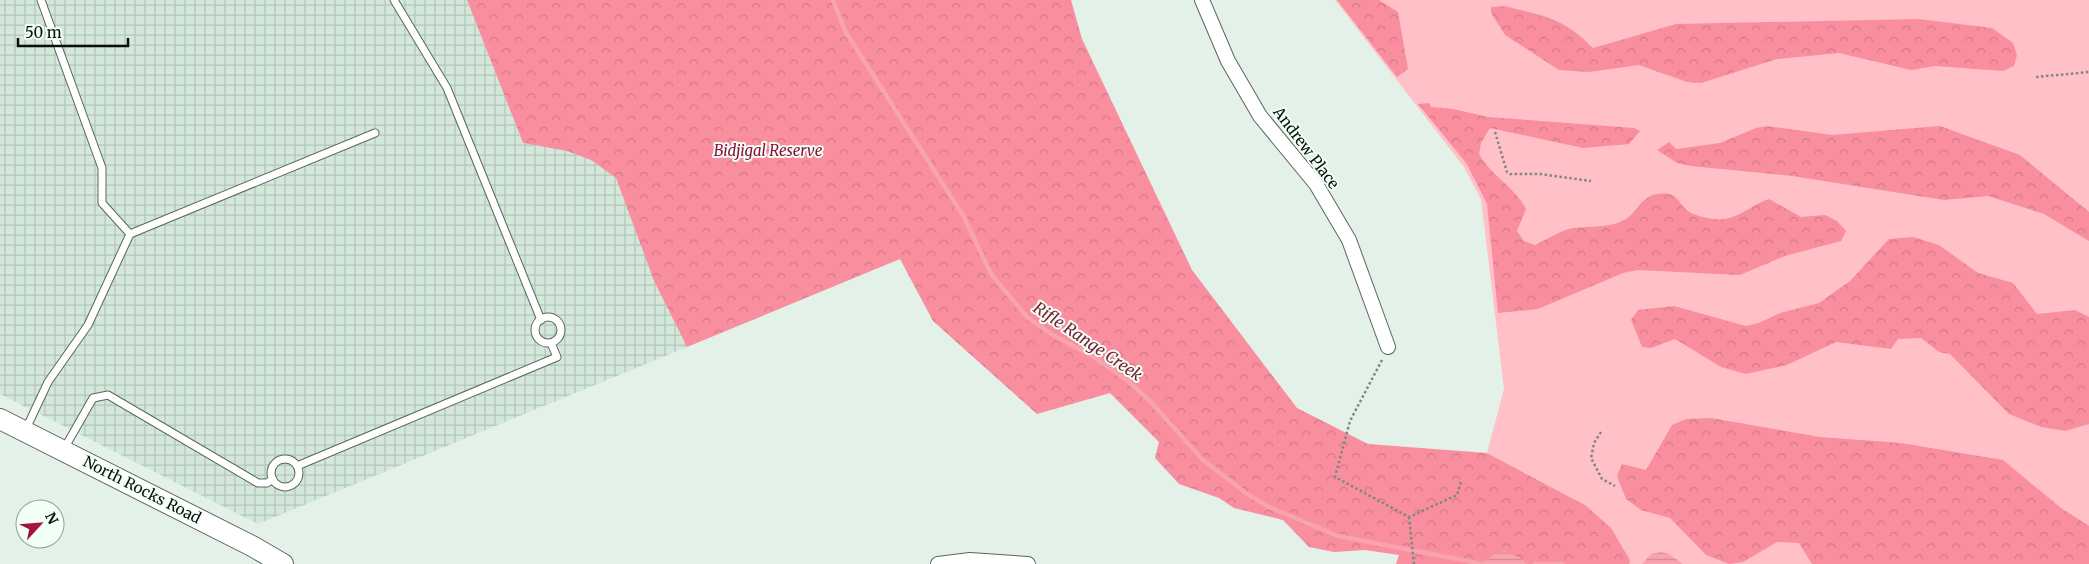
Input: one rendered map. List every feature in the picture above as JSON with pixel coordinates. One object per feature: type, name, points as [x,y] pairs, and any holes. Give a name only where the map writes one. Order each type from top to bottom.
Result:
[{"type":"main road","name":"North Rocks Road","points":[[0,419],[252,546],[283,564]]},
{"type":"street","name":"Andrew Place","points":[[1202,0],[1228,61],[1260,116],[1316,184],[1349,240],[1388,347]]},
{"type":"street","points":[[938,564],[970,560],[1028,564]]},
{"type":"lane","points":[[41,0],[102,168],[102,203],[130,234]]},
{"type":"lane","points":[[394,0],[447,88],[541,320]]},
{"type":"lane","points":[[25,431],[48,382],[88,326],[130,234],[375,133]]},
{"type":"lane","points":[[552,318],[559,323],[560,335],[551,343],[540,340],[536,334],[536,326],[541,320],[552,318]]},
{"type":"lane","points":[[298,466],[557,357],[551,343]]},
{"type":"lane","points":[[64,451],[93,398],[108,395],[258,483],[267,483],[273,480]]},
{"type":"lane","points":[[286,459],[298,466],[299,475],[291,486],[282,487],[273,480],[272,468],[278,461],[286,459]]},
{"type":"path","points":[[2036,77],[2089,72]]},
{"type":"path","points":[[1495,132],[1507,172],[1510,174],[1540,174],[1591,181]]},
{"type":"path","points":[[1388,347],[1350,420],[1335,477],[1409,517]]},
{"type":"path","points":[[1601,432],[1594,444],[1591,458],[1602,479],[1615,486]]},
{"type":"path","points":[[1409,517],[1457,495],[1461,482]]},
{"type":"path","points":[[1409,517],[1414,564]]},
{"type":"shaded area","points":[[0,0],[467,0],[523,143],[567,151],[591,160],[616,178],[654,281],[687,347],[258,524],[0,394]]},
{"type":"shaded area","points":[[1335,0],[2089,0],[2089,564],[1629,564],[1630,560],[1585,505],[1487,453],[1504,389],[1481,199],[1464,167]]},
{"type":"shaded area","points":[[1505,551],[1522,559],[1527,564],[1481,564],[1495,553]]},
{"type":"shaded area","points":[[1661,552],[1669,554],[1683,564],[1642,564],[1651,554]]},
{"type":"green space","name":"Bidjigal Reserve","points":[[467,0],[1071,0],[1082,39],[1192,270],[1297,408],[1368,444],[1487,453],[1585,505],[1611,528],[1630,560],[1629,564],[1396,564],[1399,555],[1365,550],[1334,552],[1309,547],[1283,520],[1234,508],[1219,498],[1179,484],[1155,458],[1159,442],[1110,393],[1037,414],[933,321],[900,259],[687,347],[654,281],[616,178],[591,160],[567,151],[523,143]]},
{"type":"green space","points":[[1337,0],[1379,0],[1398,12],[1408,69],[1397,77]]},
{"type":"green space","points":[[1504,6],[1552,19],[1572,30],[1593,48],[1676,24],[1919,19],[1992,28],[2013,43],[2017,55],[2014,66],[2003,71],[1935,66],[1911,70],[1839,53],[1777,59],[1701,83],[1687,82],[1639,65],[1589,72],[1559,70],[1505,35],[1491,13],[1491,7]]},
{"type":"green space","points":[[1429,103],[1431,107],[1453,109],[1488,117],[1634,128],[1640,131],[1629,144],[1583,148],[1490,128],[1481,143],[1479,154],[1490,169],[1516,194],[1526,209],[1517,231],[1524,241],[1535,245],[1569,229],[1616,223],[1631,215],[1646,199],[1664,193],[1673,195],[1690,212],[1713,219],[1736,216],[1769,199],[1801,217],[1825,215],[1837,221],[1846,231],[1841,241],[1785,256],[1740,275],[1637,270],[1623,273],[1538,309],[1498,313],[1487,204],[1467,164],[1418,104]]},
{"type":"green space","points":[[1768,126],[1832,135],[1940,126],[2020,155],[2089,212],[2089,241],[2044,214],[1988,196],[1944,200],[1792,176],[1691,166],[1677,163],[1657,150],[1669,142],[1676,149],[1720,143],[1756,128]]},
{"type":"green space","points":[[1913,237],[1939,245],[1978,273],[2013,283],[2037,314],[2075,310],[2089,317],[2089,424],[2065,431],[2041,427],[2009,414],[1950,354],[1939,352],[1921,338],[1898,339],[1891,349],[1836,342],[1787,365],[1746,374],[1721,367],[1675,339],[1651,348],[1642,347],[1631,320],[1638,310],[1674,306],[1746,326],[1759,323],[1780,313],[1819,303],[1850,281],[1889,239]]},
{"type":"green space","points":[[1711,418],[1820,437],[1901,443],[2003,460],[2061,508],[2089,526],[2089,564],[1812,564],[1799,543],[1777,542],[1743,562],[1729,564],[1706,555],[1670,518],[1641,510],[1626,499],[1617,476],[1622,464],[1646,470],[1672,425],[1686,419]]},
{"type":"waterway","name":"Rifle Range Creek","points":[[833,0],[845,31],[964,217],[991,274],[1027,317],[1053,335],[1094,357],[1129,382],[1150,401],[1202,459],[1247,494],[1269,507],[1338,536],[1483,564]]},
{"type":"waterway","name":"Rifle Range Creek","points":[[1535,564],[1563,564]]}]
